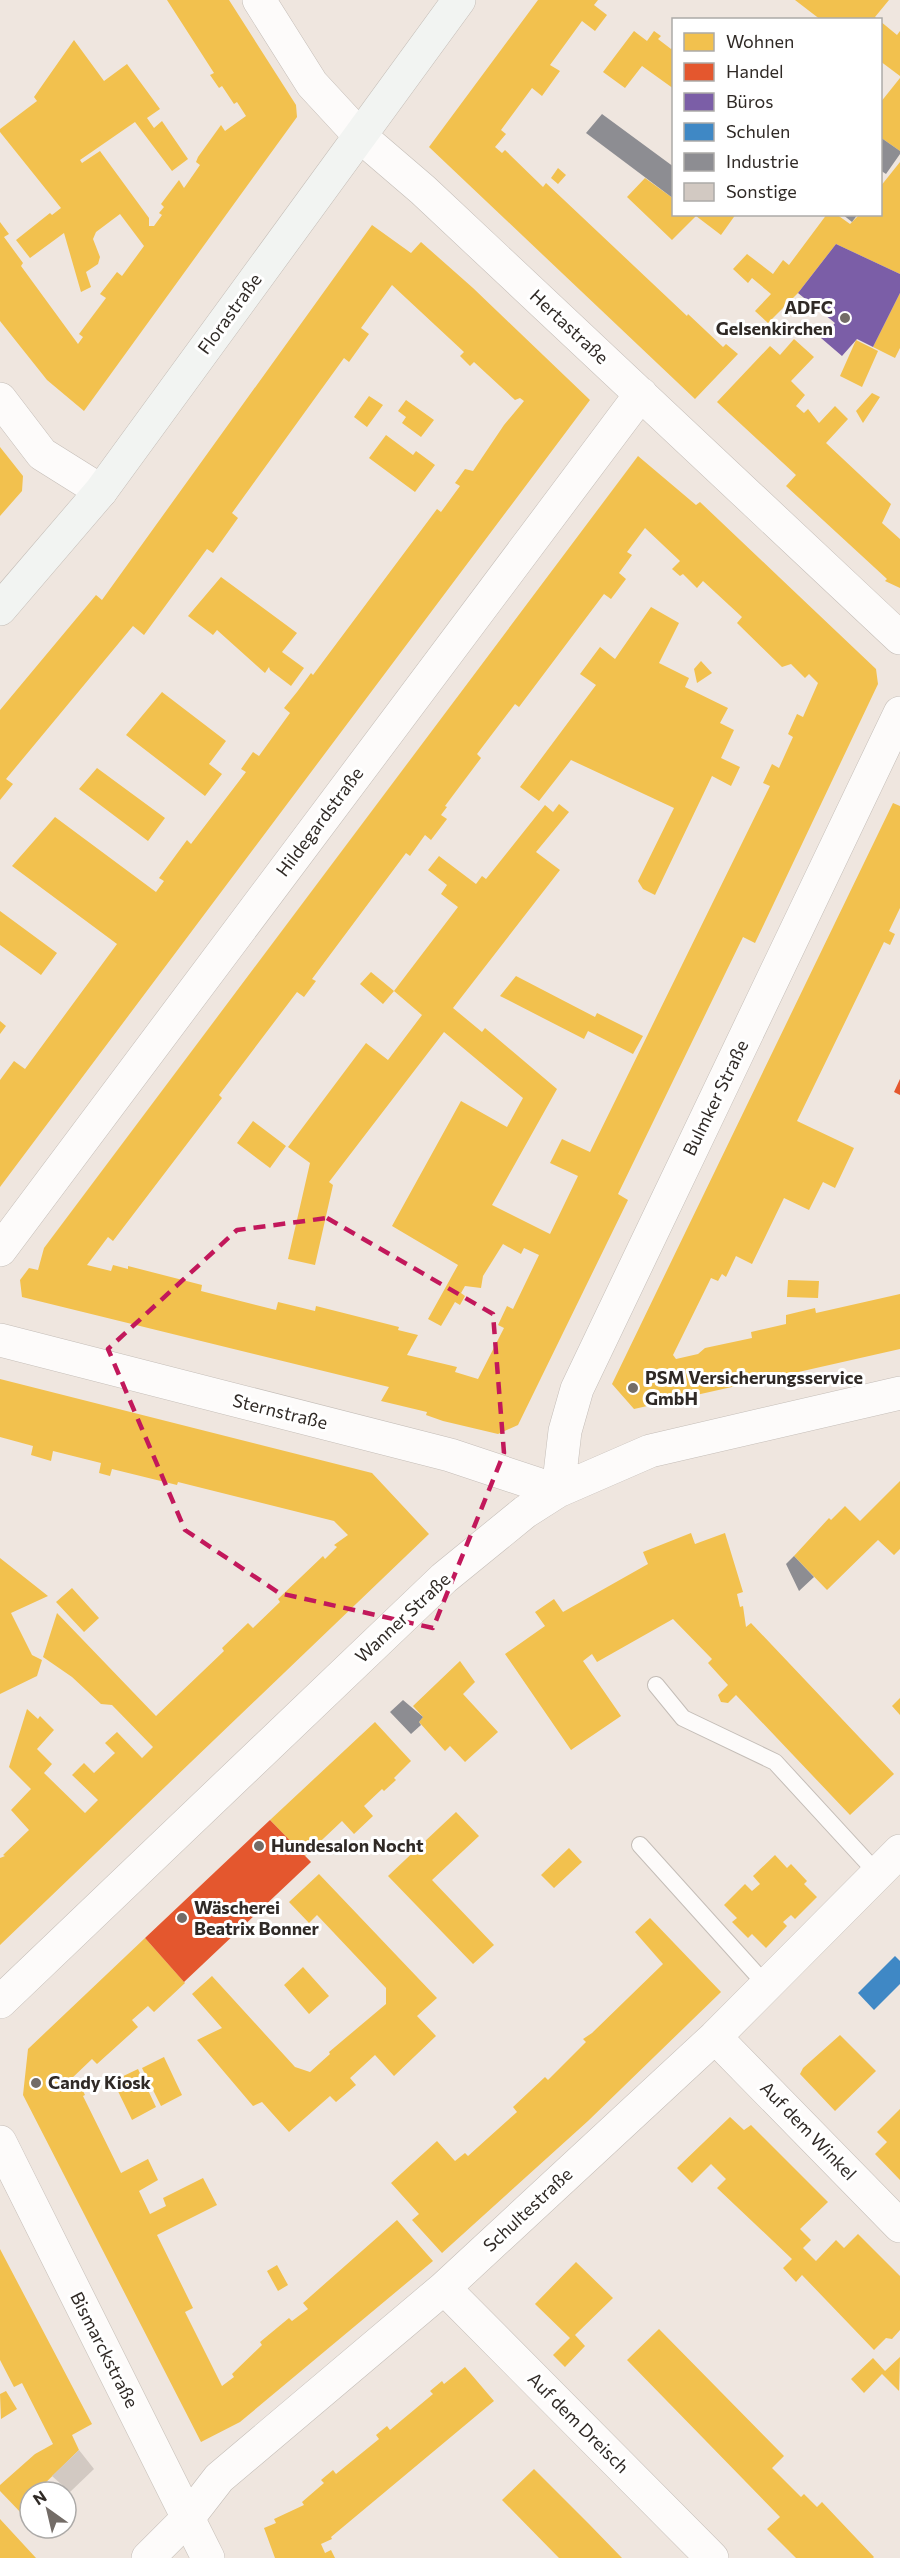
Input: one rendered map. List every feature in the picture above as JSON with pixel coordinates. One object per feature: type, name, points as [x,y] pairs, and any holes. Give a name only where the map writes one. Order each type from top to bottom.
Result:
[{"type":"main road","name":"Florastraße","points":[[0,609],[101,491],[454,4]]},
{"type":"street","name":"Hertastraße","points":[[259,0],[312,84],[360,136],[423,190],[900,638]]},
{"type":"street","name":"Hildegardstraße","points":[[0,1251],[641,394]]},
{"type":"street","points":[[0,399],[42,454],[101,491]]},
{"type":"street","name":"Bulmker Straße","points":[[558,1491],[565,1431],[577,1389],[900,713]]},
{"type":"street","name":"Sternstraße","points":[[0,1340],[450,1455],[558,1491]]},
{"type":"street","name":"Wanner Straße","points":[[0,2002],[444,1578],[495,1535],[558,1491],[650,1451],[900,1393]]},
{"type":"street","name":"Schultestraße","points":[[148,2558],[188,2518],[219,2478],[444,2288],[715,2037],[889,1862]]},
{"type":"street","name":"Auf dem Winkel","points":[[715,2037],[900,2226]]},
{"type":"street","name":"Bismarckstraße","points":[[0,2142],[208,2558]]},
{"type":"street","name":"Auf dem Dreisch","points":[[444,2288],[712,2558]]},
{"type":"lane","points":[[656,1685],[684,1718],[775,1762],[889,1862]]},
{"type":"lane","points":[[640,1845],[766,1986]]},
{"type":"highlighted area","points":[[327,1218],[493,1314],[504,1453],[433,1628],[279,1593],[185,1530],[108,1349],[237,1230]]},
{"type":"building: Wohnen","points":[[167,0],[229,0],[296,105],[297,117],[84,411],[47,380],[0,321],[0,222],[9,234],[4,237],[23,263],[21,266],[78,344],[83,337],[79,334],[106,298],[100,294],[117,272],[122,276],[144,246],[120,214],[96,232],[93,239],[100,257],[98,264],[86,272],[91,287],[81,292],[64,233],[30,258],[16,240],[50,213],[52,215],[61,208],[0,132],[0,129],[37,101],[34,97],[74,40],[104,81],[127,64],[160,109],[147,118],[154,128],[162,121],[188,159],[172,171],[135,122],[80,160],[82,163],[100,151],[149,218],[149,226],[154,226],[162,215],[159,213],[164,207],[161,204],[179,180],[184,188],[200,165],[196,162],[198,157],[221,125],[225,131],[246,116],[237,102],[234,104],[222,86],[219,88],[210,75],[214,73]]},
{"type":"building: Wohnen","points":[[538,0],[598,0],[594,5],[607,15],[595,31],[582,21],[550,65],[560,71],[542,96],[532,88],[501,130],[506,134],[495,147],[502,153],[505,150],[543,187],[546,183],[687,316],[688,314],[723,347],[726,344],[738,354],[695,399],[429,147]]},
{"type":"building: Wohnen","points":[[795,0],[889,0],[876,18],[818,18]]},
{"type":"building: Wohnen","points":[[882,23],[897,35],[900,31],[900,76],[882,62]]},
{"type":"building: Wohnen","points":[[634,31],[647,41],[654,31],[661,36],[658,39],[672,48],[672,88],[642,66],[625,88],[603,72]]},
{"type":"building: Wohnen","points":[[900,78],[900,151],[882,138],[882,100]]},
{"type":"building: Wohnen","points":[[900,162],[900,274],[836,244],[798,293],[768,323],[755,311],[771,294],[752,278],[748,283],[733,269],[747,254],[773,274],[783,260],[789,265],[826,216],[839,216],[850,224],[858,216],[882,216],[882,184]]},
{"type":"building: Wohnen","points":[[558,168],[566,175],[558,184],[551,178]]},
{"type":"building: Wohnen","points":[[645,178],[672,198],[672,216],[696,216],[672,240],[627,197]]},
{"type":"building: Wohnen","points":[[696,216],[735,216],[721,235]]},
{"type":"building: Wohnen","points":[[372,225],[411,253],[421,242],[473,288],[590,400],[0,1187],[0,1080],[14,1061],[25,1069],[117,944],[12,866],[55,817],[156,892],[164,881],[159,878],[187,840],[191,844],[246,772],[241,769],[253,752],[259,756],[290,713],[284,708],[311,673],[313,675],[437,509],[441,512],[460,486],[455,483],[465,469],[473,471],[504,425],[524,401],[520,398],[515,400],[474,362],[470,366],[460,356],[464,352],[392,285],[361,328],[369,334],[349,362],[344,358],[232,513],[238,518],[213,553],[207,549],[144,635],[133,626],[6,779],[13,784],[0,800],[0,710],[96,595],[102,600]]},
{"type":"building: Wohnen","points":[[900,293],[900,348],[895,358],[873,347]]},
{"type":"building: Wohnen","points":[[794,339],[814,357],[791,381],[805,395],[796,406],[804,413],[808,409],[819,423],[835,406],[848,419],[826,443],[891,504],[882,523],[900,539],[900,588],[885,581],[887,579],[786,486],[796,475],[717,402],[770,346],[780,355]]},
{"type":"building: Wohnen","points":[[856,340],[878,351],[862,387],[840,376]]},
{"type":"building: Wohnen","points":[[872,393],[880,397],[863,423],[856,411]]},
{"type":"building: Wohnen","points":[[369,396],[383,405],[367,427],[354,417]]},
{"type":"building: Wohnen","points":[[406,400],[434,420],[421,437],[402,423],[406,417],[398,411]]},
{"type":"building: Wohnen","points":[[386,435],[413,455],[416,451],[435,465],[415,492],[369,458]]},
{"type":"building: Wohnen","points":[[0,447],[23,476],[22,491],[0,516]]},
{"type":"building: Wohnen","points":[[638,456],[696,505],[700,502],[876,669],[878,684],[755,943],[743,937],[618,1194],[628,1200],[518,1425],[498,1434],[443,1421],[426,1415],[427,1412],[381,1401],[389,1387],[22,1297],[20,1280],[29,1268],[38,1270],[44,1248]],"holes":[[[645,528],[680,561],[672,569],[680,576],[683,574],[697,588],[703,581],[742,617],[737,623],[782,667],[791,664],[805,678],[809,674],[818,683],[803,717],[797,714],[788,734],[793,737],[779,768],[772,764],[763,783],[770,786],[590,1152],[562,1139],[550,1163],[578,1176],[550,1234],[492,1205],[557,1089],[485,1028],[482,1032],[453,1008],[560,870],[536,852],[569,812],[559,804],[553,812],[545,805],[486,879],[482,876],[476,884],[439,856],[428,870],[447,885],[441,894],[458,907],[394,991],[422,1015],[388,1060],[366,1043],[288,1147],[310,1163],[288,1259],[315,1265],[333,1185],[329,1182],[444,1032],[523,1098],[507,1127],[461,1101],[392,1226],[458,1265],[428,1319],[441,1326],[455,1302],[460,1305],[465,1296],[461,1293],[465,1286],[481,1288],[483,1276],[503,1244],[521,1254],[524,1248],[539,1255],[513,1309],[507,1306],[498,1325],[504,1328],[478,1379],[455,1372],[457,1367],[407,1355],[418,1335],[398,1330],[399,1327],[316,1306],[315,1311],[278,1302],[276,1310],[201,1291],[202,1285],[128,1266],[128,1269],[113,1265],[111,1271],[87,1265],[108,1237],[113,1241],[222,1098],[219,1095],[297,992],[304,997],[316,981],[312,979],[406,853],[410,856],[425,835],[431,840],[447,819],[441,815],[447,807],[445,806],[481,758],[477,754],[515,704],[519,707],[604,594],[611,599],[626,579],[619,573],[632,555],[627,552]]]},
{"type":"building: Wohnen","points":[[221,577],[297,633],[282,652],[304,668],[291,686],[269,667],[265,673],[217,630],[213,635],[188,616]]},
{"type":"building: Wohnen","points":[[651,607],[679,623],[659,663],[689,678],[685,687],[728,708],[720,723],[734,730],[721,758],[740,767],[731,786],[712,776],[655,895],[643,889],[638,881],[674,808],[571,760],[539,801],[520,787],[596,685],[580,674],[600,647],[615,659]]},
{"type":"building: Wohnen","points":[[701,661],[712,673],[697,683],[694,669]]},
{"type":"building: Wohnen","points":[[162,692],[226,741],[209,764],[222,774],[205,796],[126,735]]},
{"type":"building: Wohnen","points":[[97,768],[165,818],[148,841],[79,789]]},
{"type":"building: Wohnen","points":[[893,803],[900,806],[900,908],[889,931],[895,934],[890,945],[884,942],[797,1121],[854,1148],[835,1188],[823,1182],[809,1210],[784,1198],[752,1264],[736,1256],[726,1277],[722,1274],[718,1281],[711,1278],[673,1355],[676,1359],[698,1354],[705,1348],[752,1338],[751,1332],[786,1324],[786,1315],[815,1308],[816,1313],[900,1294],[900,1349],[634,1409],[612,1384]]},
{"type":"building: Wohnen","points":[[0,911],[57,953],[41,975],[0,945]]},
{"type":"building: Wohnen","points":[[371,972],[394,991],[383,1004],[360,984]]},
{"type":"building: Wohnen","points":[[516,976],[595,1017],[597,1013],[643,1036],[633,1054],[588,1031],[584,1039],[500,996]]},
{"type":"building: Wohnen","points":[[0,1021],[6,1026],[0,1034]]},
{"type":"building: Wohnen","points":[[253,1121],[286,1146],[270,1168],[237,1143]]},
{"type":"building: Wohnen","points":[[788,1280],[819,1281],[818,1298],[787,1297]]},
{"type":"building: Wohnen","points":[[0,1379],[372,1473],[429,1534],[0,1945],[0,1858],[5,1856],[3,1855],[29,1830],[11,1810],[31,1789],[9,1767],[27,1709],[38,1719],[40,1716],[54,1730],[37,1749],[52,1764],[44,1773],[85,1813],[98,1800],[72,1775],[84,1763],[94,1773],[115,1753],[105,1743],[117,1732],[142,1758],[153,1747],[112,1705],[101,1704],[72,1677],[43,1657],[57,1613],[156,1716],[224,1651],[222,1648],[248,1623],[253,1628],[280,1602],[278,1599],[323,1556],[325,1559],[337,1547],[334,1545],[348,1535],[334,1521],[178,1482],[177,1485],[112,1469],[110,1476],[99,1473],[101,1463],[53,1451],[51,1461],[31,1455],[33,1446],[0,1437]]},
{"type":"building: Wohnen","points":[[900,1481],[900,1549],[894,1555],[878,1540],[827,1590],[794,1556],[829,1518],[831,1520],[845,1506],[860,1521]]},
{"type":"building: Wohnen","points":[[691,1533],[695,1544],[725,1533],[743,1592],[737,1594],[740,1607],[743,1606],[746,1627],[751,1623],[894,1774],[850,1815],[736,1695],[728,1703],[721,1702],[718,1695],[728,1685],[708,1663],[712,1659],[673,1619],[597,1662],[592,1654],[583,1661],[621,1716],[571,1750],[505,1654],[545,1626],[535,1612],[554,1599],[563,1612],[648,1564],[643,1552]]},
{"type":"building: Wohnen","points":[[0,1558],[48,1596],[11,1613],[32,1655],[42,1660],[37,1676],[0,1694]]},
{"type":"building: Wohnen","points":[[72,1588],[99,1618],[84,1632],[56,1602]]},
{"type":"building: Wohnen","points":[[460,1661],[475,1682],[463,1694],[498,1732],[465,1762],[450,1746],[445,1751],[419,1722],[423,1717],[413,1706]]},
{"type":"building: Wohnen","points":[[900,1698],[900,1715],[892,1706]]},
{"type":"building: Wohnen","points":[[375,1722],[411,1761],[394,1778],[396,1780],[384,1791],[382,1789],[364,1806],[373,1816],[354,1834],[342,1821],[305,1856],[270,1820]]},
{"type":"building: Wohnen","points":[[456,1812],[479,1836],[432,1880],[494,1945],[473,1964],[388,1876]]},
{"type":"building: Wohnen","points":[[569,1848],[582,1862],[554,1888],[541,1875]]},
{"type":"building: Wohnen","points":[[775,1855],[787,1868],[791,1864],[807,1881],[804,1884],[817,1897],[795,1919],[791,1915],[783,1922],[787,1926],[766,1948],[752,1934],[748,1938],[732,1922],[737,1918],[724,1905],[745,1884],[752,1891],[760,1884],[753,1876]]},
{"type":"building: Wohnen","points":[[319,1874],[437,1998],[417,2016],[436,2036],[394,2076],[375,2055],[350,2078],[356,2085],[336,2102],[330,2096],[289,2132],[262,2102],[253,2106],[197,2040],[222,2028],[192,1994],[212,1976],[295,2067],[310,2072],[330,2054],[329,2052],[386,2004],[386,1988],[317,1915],[309,1923],[289,1902]]},
{"type":"building: Wohnen","points":[[650,1918],[721,1992],[588,2121],[442,2253],[412,2220],[419,2214],[391,2183],[437,2141],[455,2161],[465,2153],[468,2156],[517,2112],[513,2107],[545,2077],[548,2080],[586,2042],[583,2039],[663,1964],[635,1932]]},
{"type":"building: Wohnen","points":[[145,1938],[185,1983],[154,2012],[148,2006],[132,2020],[138,2027],[97,2064],[92,2059],[70,2080],[75,2090],[81,2087],[85,2095],[83,2096],[121,2173],[148,2159],[158,2180],[139,2191],[150,2214],[166,2206],[163,2198],[203,2178],[217,2205],[157,2235],[193,2308],[185,2312],[222,2386],[234,2377],[232,2374],[262,2345],[260,2342],[289,2318],[292,2321],[308,2309],[303,2303],[397,2220],[433,2261],[240,2422],[201,2442],[23,2095],[28,2049]]},
{"type":"building: Wohnen","points":[[303,1967],[329,1996],[309,2014],[284,1985]]},
{"type":"building: Wohnen","points":[[840,2035],[876,2071],[835,2111],[800,2074],[803,2068]]},
{"type":"building: Wohnen","points":[[164,2057],[182,2095],[161,2106],[142,2068]]},
{"type":"building: Wohnen","points":[[138,2069],[156,2107],[132,2120],[113,2081]]},
{"type":"building: Wohnen","points":[[900,2109],[900,2180],[875,2154],[887,2142],[877,2132]]},
{"type":"building: Wohnen","points":[[730,2117],[744,2130],[751,2125],[828,2202],[800,2229],[811,2240],[803,2248],[816,2261],[836,2240],[844,2248],[858,2234],[900,2276],[900,2330],[892,2339],[886,2338],[874,2350],[802,2275],[796,2282],[783,2268],[792,2259],[717,2188],[726,2179],[711,2164],[692,2183],[677,2168]]},
{"type":"building: Wohnen","points":[[0,2249],[92,2424],[72,2435],[79,2450],[48,2480],[18,2480],[18,2510],[0,2491],[0,2485],[35,2454],[53,2444],[22,2383],[14,2387],[0,2360]]},
{"type":"building: Wohnen","points":[[576,2262],[613,2298],[575,2335],[585,2346],[565,2367],[553,2355],[570,2338],[535,2304]]},
{"type":"building: Wohnen","points":[[277,2265],[288,2285],[278,2291],[267,2271]]},
{"type":"building: Wohnen","points":[[659,2329],[784,2456],[772,2468],[801,2497],[804,2494],[817,2507],[822,2502],[873,2558],[796,2558],[767,2529],[780,2517],[627,2360]]},
{"type":"building: Wohnen","points":[[900,2357],[899,2391],[882,2374],[864,2393],[851,2379],[873,2358],[885,2371]]},
{"type":"building: Wohnen","points":[[465,2367],[494,2401],[331,2537],[332,2539],[321,2544],[325,2553],[331,2550],[335,2558],[275,2558],[264,2528],[276,2523],[274,2519],[304,2505],[302,2502],[324,2483],[321,2480],[333,2470],[336,2474],[379,2439],[376,2435],[387,2426],[390,2430],[433,2394],[430,2391],[442,2381],[444,2384]]},
{"type":"building: Wohnen","points":[[6,2391],[17,2409],[1,2419],[0,2394]]},
{"type":"building: Wohnen","points":[[534,2469],[622,2558],[559,2558],[502,2500]]},
{"type":"building: Wohnen","points":[[0,2519],[36,2558],[0,2558]]},
{"type":"building: Handel","points":[[900,1079],[900,1095],[894,1092]]},
{"type":"building: Handel","points":[[270,1820],[311,1862],[184,1982],[145,1938]]},
{"type":"building: Büros","points":[[836,244],[900,274],[900,293],[873,347],[857,339],[842,356],[821,338],[835,323],[798,293]]},
{"type":"building: Schulen","points":[[895,1956],[900,1961],[900,1984],[874,2010],[858,1993]]},
{"type":"building: Industrie","points":[[602,114],[672,166],[672,198],[586,133]]},
{"type":"building: Industrie","points":[[882,138],[900,151],[886,174],[882,171]]},
{"type":"building: Industrie","points":[[844,216],[856,216],[852,222]]},
{"type":"building: Industrie","points":[[794,1556],[814,1577],[799,1591],[786,1564]]},
{"type":"building: Industrie","points":[[403,1700],[423,1717],[419,1722],[421,1725],[411,1734],[390,1712]]},
{"type":"building: Sonstige","points":[[79,2450],[94,2469],[78,2484],[78,2480],[56,2480],[52,2476]]},
{"type":"place","name":"ADFC Gelsenkirchen","points":[[845,318]]},
{"type":"place","name":"PSM Versicherungsservice GmbH","points":[[633,1388]]},
{"type":"place","name":"Hundesalon Nocht","points":[[259,1846]]},
{"type":"place","name":"Wäscherei Beatrix Bonner","points":[[182,1918]]},
{"type":"place","name":"Candy Kiosk","points":[[36,2083]]}]
